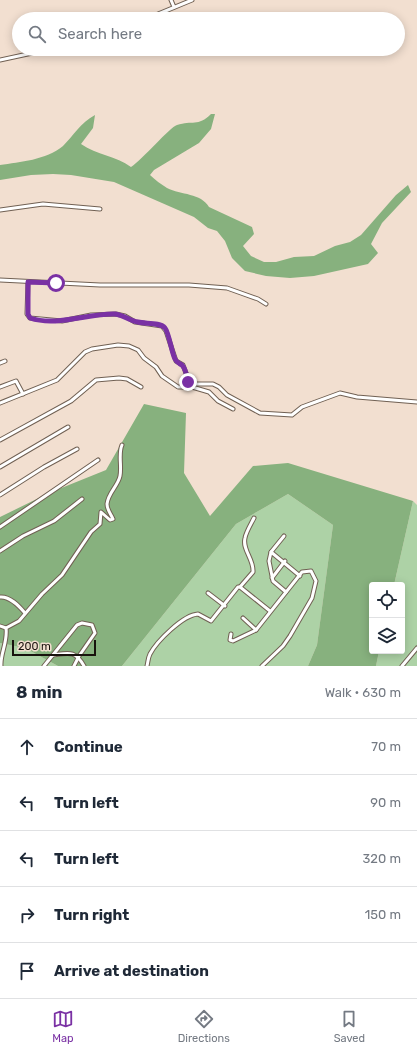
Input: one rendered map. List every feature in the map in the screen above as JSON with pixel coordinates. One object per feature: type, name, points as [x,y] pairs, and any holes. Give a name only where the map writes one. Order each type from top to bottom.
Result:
[{"type":"street","points":[[171,0],[174,7]]},
{"type":"street","points":[[165,12],[192,0]]},
{"type":"street","points":[[0,60],[19,56]]},
{"type":"street","points":[[0,210],[42,204],[100,209]]},
{"type":"street","points":[[0,280],[100,285],[189,285],[227,288],[258,299],[266,304]]},
{"type":"street","points":[[28,282],[28,314],[32,319],[62,321],[91,315],[116,314],[125,316],[135,322],[164,327],[173,347],[174,358],[185,369],[191,386]]},
{"type":"street","points":[[0,403],[57,380],[85,352],[92,349],[118,345],[129,346],[138,350],[144,358],[156,367],[162,376],[178,387],[213,384],[219,387],[227,395],[264,414],[292,415],[302,407],[340,393],[357,397],[417,402]]},
{"type":"street","points":[[0,363],[5,362]]},
{"type":"street","points":[[0,440],[71,402],[96,380],[119,378],[141,387]]},
{"type":"street","points":[[0,387],[16,381],[23,394]]},
{"type":"street","points":[[191,386],[209,392],[218,400],[233,409]]},
{"type":"street","points":[[0,467],[68,427]]},
{"type":"street","points":[[0,626],[6,628],[19,621],[62,576],[91,532],[100,524],[101,512],[110,520],[113,519],[107,505],[111,491],[120,475],[120,452],[122,445]]},
{"type":"street","points":[[0,495],[44,467],[77,449]]},
{"type":"street","points":[[0,527],[98,460]]},
{"type":"street","points":[[0,551],[23,536],[54,521],[82,500]]},
{"type":"street","points":[[147,666],[153,649],[161,639],[185,618],[198,614],[211,621],[253,572],[253,563],[244,541],[254,518]]},
{"type":"street","points":[[284,536],[271,552],[269,561],[272,578],[276,585],[286,592]]},
{"type":"street","points":[[271,552],[285,561],[300,576]]},
{"type":"street","points":[[272,578],[285,561]]},
{"type":"street","points":[[231,634],[230,640],[234,641],[256,630],[270,610],[305,570],[311,571],[316,581],[314,594],[283,646],[262,666]]},
{"type":"street","points":[[240,587],[270,610]]},
{"type":"street","points":[[208,593],[225,606]]},
{"type":"street","points":[[0,597],[5,597],[18,605],[25,613]]},
{"type":"street","points":[[243,618],[256,630]]},
{"type":"street","points":[[44,666],[77,625],[82,623],[92,625],[96,633],[79,656],[74,666]]},
{"type":"street","points":[[1,666],[7,636],[6,628]]},
{"type":"street","points":[[402,666],[417,648]]},
{"type":"street","points":[[53,655],[68,653],[79,656],[84,666]]},
{"type":"green space","points":[[211,114],[215,114],[211,129],[199,143],[154,170],[150,175],[167,188],[201,199],[209,207],[252,227],[254,234],[243,246],[251,256],[264,262],[276,262],[294,257],[314,256],[335,246],[350,242],[361,235],[396,195],[408,185],[411,192],[382,223],[371,244],[378,253],[368,264],[314,276],[290,278],[266,276],[245,271],[232,258],[225,241],[217,231],[208,228],[194,217],[114,182],[71,175],[53,174],[31,175],[0,180],[0,165],[33,160],[56,151],[63,146],[85,122],[95,115],[93,128],[81,144],[93,151],[119,160],[131,167],[173,127],[198,122]]},
{"type":"green space","points":[[144,404],[186,413],[184,473],[210,516],[253,466],[288,463],[413,501],[395,582],[369,582],[369,654],[378,654],[376,666],[308,666],[317,645],[333,525],[288,494],[236,524],[122,666],[58,666],[25,648],[0,643],[0,517],[49,493],[106,470]]},
{"type":"green space","points":[[288,494],[333,525],[317,645],[308,666],[122,666],[236,524]]},
{"type":"green space","points":[[413,501],[417,505],[417,666],[376,666],[378,654],[405,654],[405,582],[395,582]]},
{"type":"green space","points":[[0,643],[25,648],[58,666],[0,666]]},
{"type":"route","points":[[56,283],[28,282],[27,298],[28,314],[30,318],[66,321],[91,315],[116,314],[125,316],[135,322],[162,326],[166,329],[167,337],[173,347],[174,358],[185,369],[188,382]]}]
